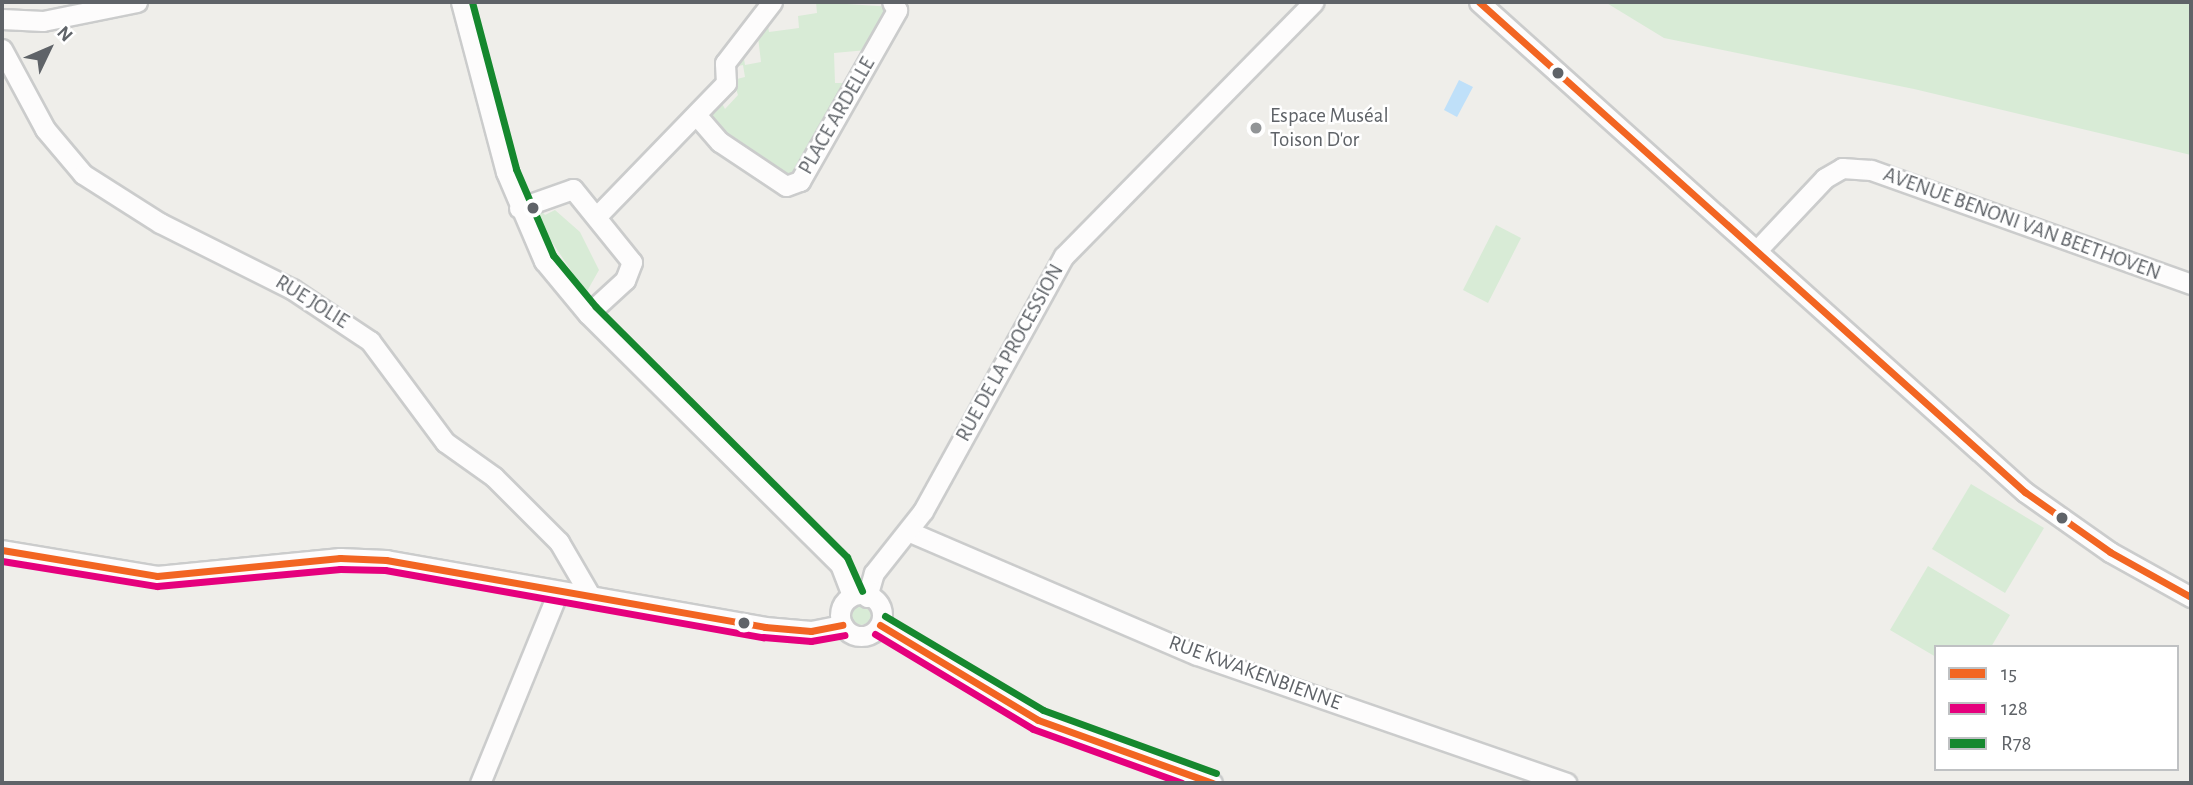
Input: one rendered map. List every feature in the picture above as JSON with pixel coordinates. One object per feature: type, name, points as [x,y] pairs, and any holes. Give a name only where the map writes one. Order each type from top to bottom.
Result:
[{"type":"street","points":[[2,19],[43,21],[137,2]]},
{"type":"street","points":[[461,2],[519,208],[544,261],[587,314],[840,564],[859,596],[881,608],[880,625]]},
{"type":"street","points":[[598,215],[698,117],[726,83],[725,63],[772,2]]},
{"type":"street","name":"PLACE ARDELLE","points":[[698,117],[720,142],[786,186],[800,181],[897,10],[892,2]]},
{"type":"street","name":"RUE DE LA PROCESSION","points":[[859,596],[874,573],[910,532],[1064,256],[1314,2]]},
{"type":"street","points":[[1479,2],[1571,90],[1759,248],[2025,492],[2110,552],[2191,597]]},
{"type":"street","name":"RUE JOLIE","points":[[2,49],[45,129],[83,174],[160,223],[292,289],[370,341],[446,442],[494,477],[559,542],[591,597]]},
{"type":"street","name":"AVENUE BENONI VAN BEETHOVEN","points":[[1759,248],[1825,178],[1842,168],[1871,170],[2191,284]]},
{"type":"street","points":[[519,208],[573,189],[598,215],[632,262],[625,280],[587,314]]},
{"type":"street","name":"RUE KWAKENBIENNE","points":[[910,532],[1197,656],[1566,783]]},
{"type":"street","points":[[2,550],[157,576],[340,558],[386,560],[558,592],[791,630],[842,625],[857,635],[880,625]]},
{"type":"street","points":[[840,564],[874,573]]},
{"type":"street","points":[[480,783],[558,592]]},
{"type":"street","points":[[842,625],[841,608],[859,596]]},
{"type":"street","points":[[880,625],[1038,720],[1212,783]]},
{"type":"green space","points":[[816,2],[893,7],[867,50],[834,53],[835,83],[847,83],[794,173],[785,175],[715,127],[710,110],[719,98],[725,109],[738,95],[733,80],[745,77],[743,65],[733,67],[743,53],[745,65],[761,62],[757,29],[767,20],[769,32],[799,28],[798,16],[817,13]]},
{"type":"green space","points":[[1605,2],[2191,2],[2191,155],[1914,89],[1664,38]]},
{"type":"green space","points":[[539,208],[545,215],[555,210],[580,232],[599,270],[586,293],[532,212]]},
{"type":"green space","points":[[1496,225],[1521,238],[1488,303],[1463,290]]},
{"type":"green space","points":[[1971,484],[2044,528],[2005,593],[1932,549]]},
{"type":"green space","points":[[1928,566],[2010,615],[1992,645],[1934,645],[1934,656],[1890,630]]},
{"type":"green space","points":[[861,605],[868,608],[871,615],[868,622],[861,625],[854,622],[851,615],[854,608]]},
{"type":"water","points":[[1459,80],[1473,87],[1457,117],[1444,110]]},
{"type":"transit line","name":"R78","points":[[472,2],[516,169],[553,255],[596,307],[847,557],[862,591]]},
{"type":"transit line","name":"15","points":[[1479,2],[2025,492],[2110,552],[2191,597]]},
{"type":"transit line","name":"15","points":[[2,550],[157,576],[340,558],[386,560],[765,627],[811,631],[842,625]]},
{"type":"transit line","name":"128","points":[[2,561],[157,586],[340,569],[385,570],[763,637],[811,641],[844,635]]},
{"type":"transit line","name":"R78","points":[[885,616],[1043,710],[1216,773]]},
{"type":"transit line","name":"15","points":[[880,625],[1038,720],[1212,783]]},
{"type":"transit line","name":"128","points":[[875,634],[1033,729],[1182,783]]},
{"type":"place","name":"Espace Muséal Toison D'or","points":[[1256,128]]}]
